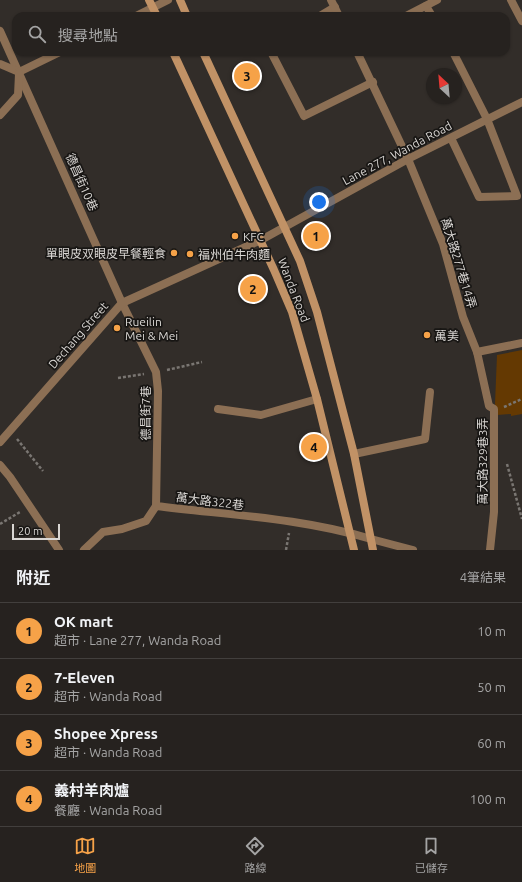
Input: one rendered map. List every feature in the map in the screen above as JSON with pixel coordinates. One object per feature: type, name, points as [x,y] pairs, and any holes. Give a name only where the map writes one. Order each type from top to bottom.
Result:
[{"type":"main road","points":[[149,0],[155,12]]},
{"type":"main road","points":[[180,0],[185,12]]},
{"type":"main road","name":"Wanda Road","points":[[175,56],[261,240],[292,312],[317,399],[354,550]]},
{"type":"main road","name":"Wanda Road","points":[[205,56],[300,261],[317,312],[354,454],[373,550]]},
{"type":"street","points":[[144,12],[168,0]]},
{"type":"street","points":[[414,12],[438,0]]},
{"type":"street","points":[[511,0],[522,21]]},
{"type":"street","points":[[324,12],[333,4]]},
{"type":"street","points":[[426,6],[430,12]]},
{"type":"street","name":"德昌街10巷","points":[[0,31],[122,303]]},
{"type":"street","points":[[0,64],[19,72],[52,56]]},
{"type":"street","points":[[273,56],[304,116],[373,82]]},
{"type":"street","name":"萬大路277巷14弄","points":[[359,56],[373,82],[408,159],[442,244],[463,317],[477,352]]},
{"type":"street","points":[[451,138],[479,198],[517,196],[487,120],[455,56]]},
{"type":"street","points":[[0,115],[18,95],[19,72]]},
{"type":"street","name":"Lane 277, Wanda Road","points":[[261,240],[408,159],[522,102]]},
{"type":"street","name":"Dechang Street","points":[[0,442],[122,303],[261,240]]},
{"type":"street","name":"德昌街7巷","points":[[122,303],[156,372],[158,391],[156,506]]},
{"type":"street","points":[[477,352],[522,343]]},
{"type":"street","name":"萬大路329巷3弄","points":[[477,352],[489,406],[494,409],[494,512],[490,550]]},
{"type":"street","points":[[354,454],[425,439],[430,392]]},
{"type":"street","points":[[218,409],[261,415],[317,399]]},
{"type":"street","points":[[0,465],[30,506],[59,550]]},
{"type":"street","points":[[84,550],[103,532],[122,529],[146,521],[156,506]]},
{"type":"street","name":"萬大路322巷","points":[[156,506],[291,522],[350,532],[413,550]]},
{"type":"path","points":[[118,378],[156,372],[202,362]]},
{"type":"path","points":[[494,409],[509,406],[522,399]]},
{"type":"path","points":[[10,431],[44,471]]},
{"type":"path","points":[[506,460],[522,519]]},
{"type":"path","points":[[0,524],[30,506]]},
{"type":"path","points":[[286,550],[291,522]]},
{"type":"shaded area","points":[[522,350],[522,414],[511,416],[511,414],[497,415],[495,404],[497,355]]},
{"type":"place","name":"Shopee Xpress","points":[[247,76]]},
{"type":"place","name":"KFC","points":[[235,236]]},
{"type":"place","name":"OK mart","points":[[316,236]]},
{"type":"place","name":"單眼皮双眼皮早餐輕食","points":[[174,253]]},
{"type":"place","name":"福州伯牛肉麵","points":[[190,254]]},
{"type":"place","name":"7-Eleven","points":[[253,289]]},
{"type":"place","name":"Rueilin Mei & Mei","points":[[117,328]]},
{"type":"place","name":"萬美","points":[[427,335]]},
{"type":"place","name":"義村羊肉爐","points":[[314,447]]}]
